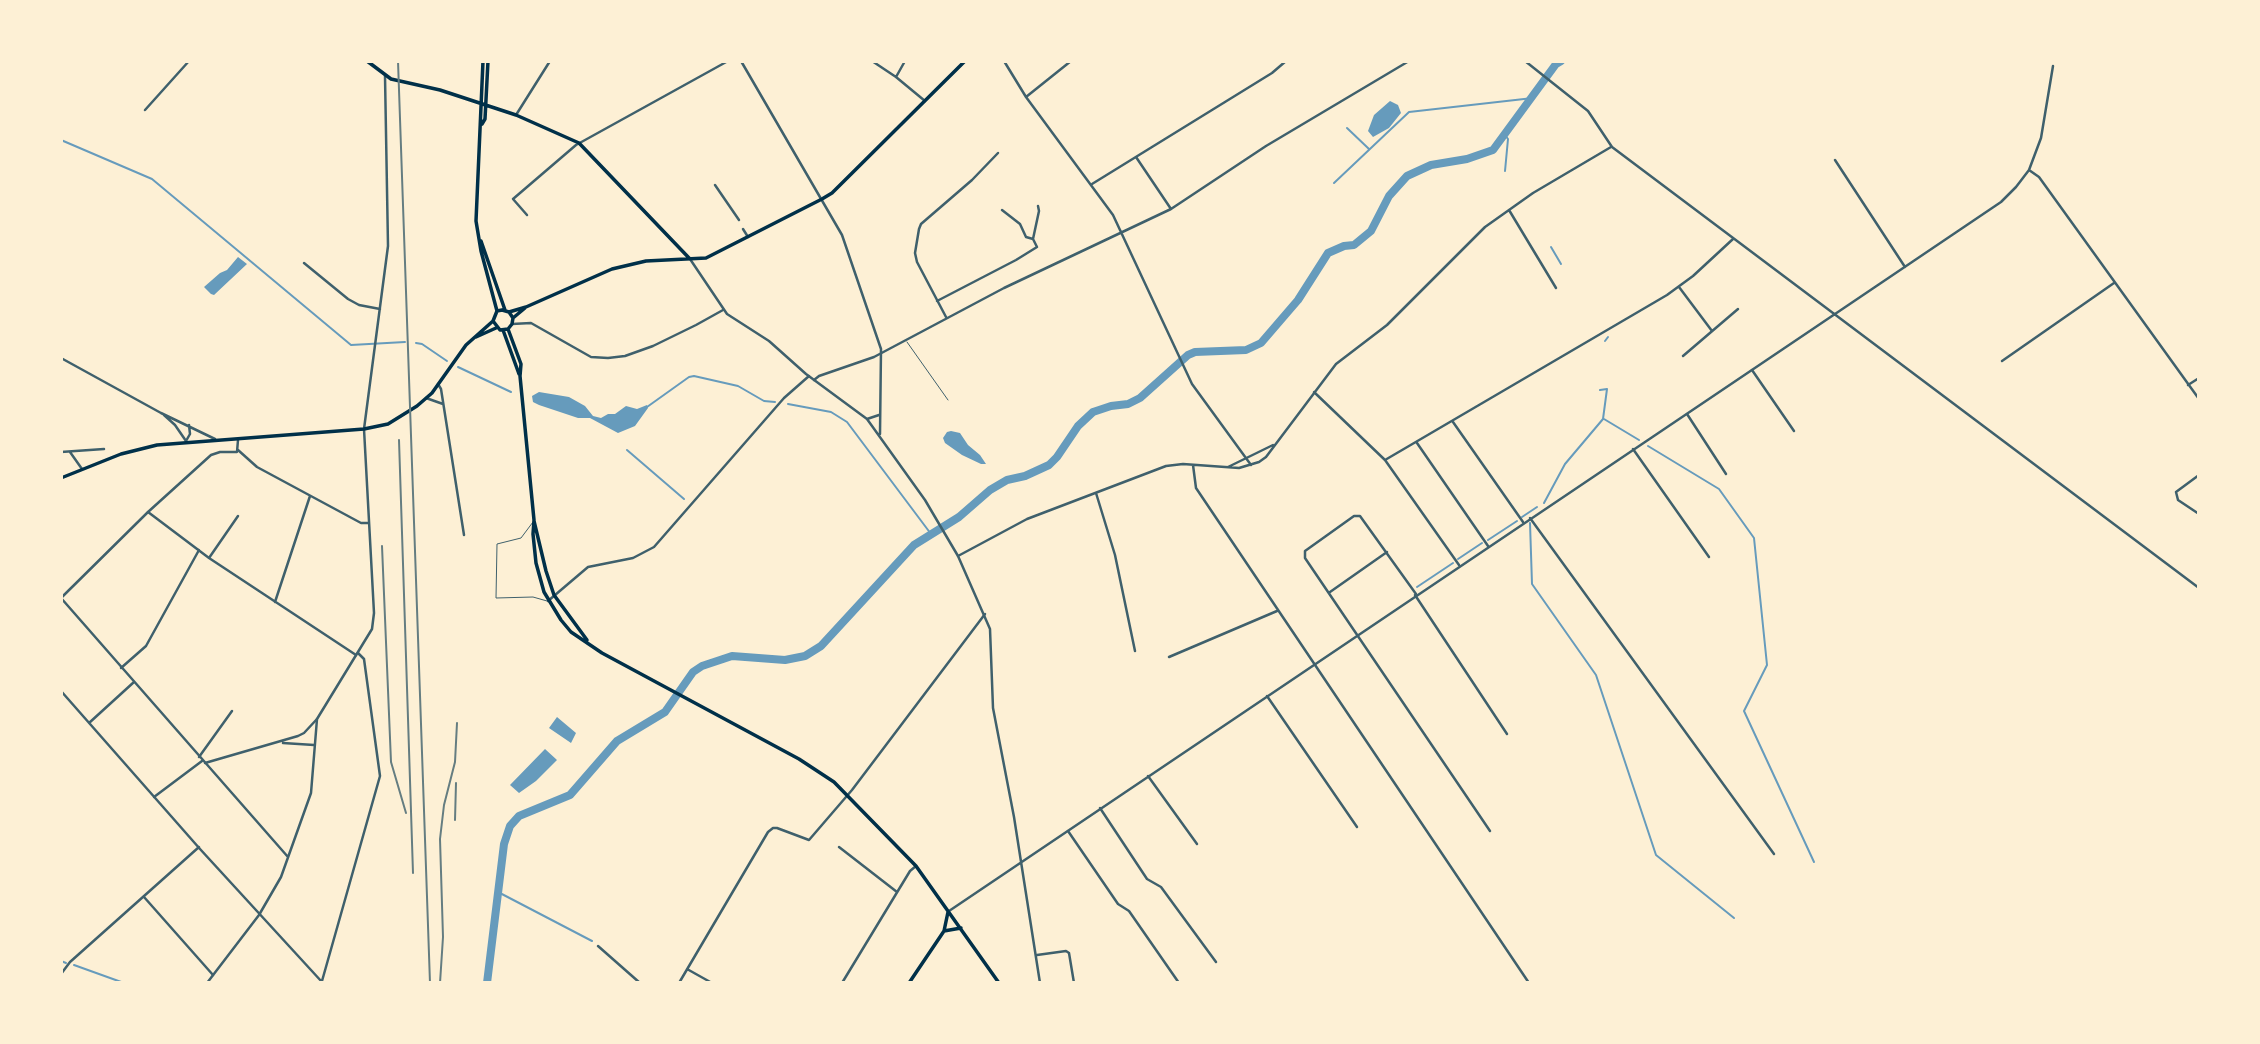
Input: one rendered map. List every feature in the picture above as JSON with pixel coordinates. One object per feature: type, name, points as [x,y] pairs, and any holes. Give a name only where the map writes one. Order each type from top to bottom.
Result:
[{"type":"main road","points":[[367,61],[385,76],[470,99],[516,115],[579,143],[690,259]]},
{"type":"main road","points":[[61,478],[134,450],[175,442],[364,429],[388,424],[426,398],[466,345],[493,321],[497,311],[481,251],[476,211],[482,89],[486,61]]},
{"type":"main road","points":[[481,126],[486,106],[486,61]]},
{"type":"main road","points":[[497,311],[526,307],[612,269],[646,261],[706,258],[822,200],[963,62]]},
{"type":"main road","points":[[470,99],[482,89]]},
{"type":"main road","points":[[481,239],[507,311],[513,318]]},
{"type":"main road","points":[[505,330],[512,324],[513,318],[526,307]]},
{"type":"main road","points":[[493,321],[496,328]]},
{"type":"main road","points":[[474,337],[496,328],[505,330]]},
{"type":"main road","points":[[505,330],[520,376],[534,520],[546,571],[554,595],[590,645]]},
{"type":"main road","points":[[534,520],[536,563],[548,601],[571,632],[818,771],[848,795],[916,866],[999,983]]},
{"type":"main road","points":[[909,983],[944,931],[948,911]]},
{"type":"main road","points":[[944,931],[961,928]]},
{"type":"street","points":[[145,110],[189,61]]},
{"type":"street","points":[[516,115],[550,61]]},
{"type":"street","points":[[527,215],[513,199],[579,143],[729,61]]},
{"type":"street","points":[[741,61],[842,235],[881,352],[880,434]]},
{"type":"street","points":[[872,61],[896,76],[925,101]]},
{"type":"street","points":[[896,76],[905,61]]},
{"type":"street","points":[[1004,61],[1026,97],[1092,184],[1123,232],[1184,367],[1212,413],[1248,457],[1251,465]]},
{"type":"street","points":[[1026,97],[1071,61]]},
{"type":"street","points":[[1092,184],[1286,61]]},
{"type":"street","points":[[814,380],[881,352],[946,317],[1171,209],[1266,146],[1409,61]]},
{"type":"street","points":[[1525,61],[1588,111],[1612,147],[2199,587]]},
{"type":"street","points":[[948,911],[2001,202],[2029,170],[2045,123],[2053,66]]},
{"type":"street","points":[[202,760],[279,743],[304,733],[317,719],[369,636],[374,622],[364,429],[388,246],[385,76]]},
{"type":"street","points":[[958,556],[1027,519],[1166,466],[1239,468],[1266,457],[1335,364],[1387,325],[1470,242],[1509,210],[1612,147]]},
{"type":"street","points":[[946,317],[917,262],[915,253],[919,229],[921,224],[972,180],[998,153]]},
{"type":"street","points":[[1136,157],[1171,209]]},
{"type":"street","points":[[1835,160],[1905,267]]},
{"type":"street","points":[[2029,170],[2039,177],[2199,399]]},
{"type":"street","points":[[715,185],[739,220]]},
{"type":"street","points":[[937,301],[1037,247],[1033,239],[1039,215],[1038,206]]},
{"type":"street","points":[[1002,210],[1020,224],[1026,237],[1033,239]]},
{"type":"street","points":[[1509,210],[1556,288]]},
{"type":"street","points":[[743,229],[748,237]]},
{"type":"street","points":[[1385,460],[1679,287],[1733,238]]},
{"type":"street","points":[[690,259],[723,310],[734,320],[769,341],[814,380],[867,419],[935,516],[958,556],[985,614],[991,636],[993,708],[1040,983]]},
{"type":"street","points":[[304,263],[348,299],[380,310]]},
{"type":"street","points":[[2002,361],[2115,282]]},
{"type":"street","points":[[1679,287],[1712,331]]},
{"type":"street","points":[[1683,356],[1738,309]]},
{"type":"street","points":[[512,324],[531,323],[586,354],[608,358],[625,356],[653,345],[723,310]]},
{"type":"street","points":[[61,358],[161,413],[215,439]]},
{"type":"street","points":[[1752,370],[1794,431]]},
{"type":"street","points":[[548,601],[588,567],[633,558],[654,547],[784,398],[809,376]]},
{"type":"street","points":[[2188,385],[2199,378]]},
{"type":"street","points":[[438,384],[441,389],[464,535]]},
{"type":"street","points":[[1314,392],[1385,460],[1459,565]]},
{"type":"street","points":[[426,398],[443,404]]},
{"type":"street","points":[[161,413],[175,425],[186,441],[190,434],[189,425]]},
{"type":"street","points":[[1686,414],[1726,474]]},
{"type":"street","points":[[867,419],[879,415]]},
{"type":"street","points":[[1453,422],[1523,523]]},
{"type":"street","points":[[175,442],[179,432]]},
{"type":"street","points":[[238,438],[238,450],[257,467],[360,523],[368,523]]},
{"type":"street","points":[[1227,467],[1276,443]]},
{"type":"street","points":[[1417,443],[1488,546]]},
{"type":"street","points":[[61,452],[104,449]]},
{"type":"street","points":[[1633,449],[1709,557]]},
{"type":"street","points":[[238,450],[211,455],[148,512],[61,598],[288,857]]},
{"type":"street","points":[[70,452],[82,469]]},
{"type":"street","points":[[1193,465],[1196,488],[1529,983]]},
{"type":"street","points":[[2199,475],[2176,492],[2178,499],[2199,514]]},
{"type":"street","points":[[1096,493],[1115,555],[1135,652]]},
{"type":"street","points":[[275,602],[310,496]]},
{"type":"street","points":[[148,512],[209,558],[364,659],[380,776],[322,982]]},
{"type":"street","points":[[1490,831],[1305,558],[1305,551],[1357,515],[1363,518],[1507,734]]},
{"type":"street","points":[[209,558],[238,516]]},
{"type":"street","points":[[1531,518],[1774,854]]},
{"type":"street","points":[[121,668],[146,646],[199,550]]},
{"type":"street","points":[[1330,592],[1387,552]]},
{"type":"street","points":[[1169,657],[1277,611]]},
{"type":"street","points":[[679,983],[768,832],[776,828],[809,840],[848,795],[985,614]]},
{"type":"street","points":[[89,723],[134,682]]},
{"type":"street","points":[[61,691],[322,982]]},
{"type":"street","points":[[1267,696],[1357,827]]},
{"type":"street","points":[[154,797],[202,760],[232,711]]},
{"type":"street","points":[[207,983],[273,894],[311,793],[317,719]]},
{"type":"street","points":[[279,743],[314,746]]},
{"type":"street","points":[[1148,776],[1196,844]]},
{"type":"street","points":[[1100,808],[1147,878],[1161,887],[1216,962]]},
{"type":"street","points":[[1068,830],[1118,904],[1129,911],[1179,983]]},
{"type":"street","points":[[61,974],[69,963],[199,847]]},
{"type":"street","points":[[839,847],[897,892]]},
{"type":"street","points":[[842,983],[910,871],[916,866]]},
{"type":"street","points":[[144,897],[213,975]]},
{"type":"street","points":[[598,946],[640,983]]},
{"type":"street","points":[[1036,955],[1066,951],[1069,953],[1074,983]]},
{"type":"street","points":[[687,969],[712,983]]},
{"type":"lane","points":[[905,340],[948,400]]},
{"type":"lane","points":[[534,520],[521,538],[497,544],[496,598],[533,597],[548,601]]},
{"type":"water","points":[[1390,101],[1398,105],[1401,113],[1389,128],[1373,137],[1368,131],[1374,115]]},
{"type":"water","points":[[238,257],[247,264],[214,295],[211,294],[204,287],[227,270]]},
{"type":"water","points":[[539,392],[569,397],[585,406],[593,416],[601,418],[615,414],[626,406],[637,409],[647,405],[648,408],[635,426],[618,433],[590,418],[578,418],[533,402],[532,396]]},
{"type":"water","points":[[951,431],[960,433],[986,464],[962,455],[945,443],[943,438]]},
{"type":"water","points":[[557,717],[576,733],[571,743],[549,728]]},
{"type":"water","points":[[545,749],[557,760],[519,793],[510,785]]},
{"type":"waterway","points":[[487,983],[504,844],[510,826],[519,816],[570,795],[617,741],[665,712],[693,672],[702,666],[732,656],[785,660],[805,656],[821,646],[914,545],[959,517],[990,490],[1007,480],[1025,476],[1049,465],[1078,426],[1093,412],[1128,404],[1140,398],[1188,355],[1195,352],[1246,350],[1261,343],[1298,300],[1328,253],[1354,245],[1371,231],[1389,196],[1407,176],[1431,165],[1467,159],[1493,150],[1556,64],[1561,61]]},
{"type":"waterway","points":[[1334,183],[1409,112],[1533,98]]},
{"type":"waterway","points":[[1347,128],[1369,149]]},
{"type":"waterway","points":[[1505,135],[1508,139],[1505,171]]},
{"type":"waterway","points":[[61,140],[152,179],[351,345],[405,342]]},
{"type":"waterway","points":[[1551,247],[1561,264]]},
{"type":"waterway","points":[[1605,341],[1608,337]]},
{"type":"waterway","points":[[416,343],[422,344],[447,361]]},
{"type":"waterway","points":[[458,367],[511,392]]},
{"type":"waterway","points":[[647,407],[694,376],[738,386],[764,401],[775,402]]},
{"type":"waterway","points":[[1544,503],[1565,464],[1603,419],[1607,389],[1600,390]]},
{"type":"waterway","points":[[788,404],[831,412],[847,422],[931,534]]},
{"type":"waterway","points":[[1604,419],[1639,440]]},
{"type":"waterway","points":[[1648,446],[1719,489],[1754,538],[1767,665],[1744,711],[1814,862]]},
{"type":"waterway","points":[[627,450],[684,499]]},
{"type":"waterway","points":[[1522,517],[1537,507]]},
{"type":"waterway","points":[[1488,540],[1517,521]]},
{"type":"waterway","points":[[1530,523],[1532,584],[1596,675],[1656,855],[1734,918]]},
{"type":"waterway","points":[[1458,559],[1482,543]]},
{"type":"waterway","points":[[1417,587],[1453,563]]},
{"type":"waterway","points":[[498,892],[592,941]]},
{"type":"waterway","points":[[61,961],[66,963]]},
{"type":"waterway","points":[[74,965],[124,983]]},
{"type":"railway","points":[[398,61],[430,983]]},
{"type":"railway","points":[[399,440],[413,873]]},
{"type":"railway","points":[[382,546],[391,762],[406,813]]},
{"type":"railway","points":[[440,983],[443,937],[440,839],[444,805],[455,762],[457,723]]},
{"type":"railway","points":[[455,820],[456,783]]}]
